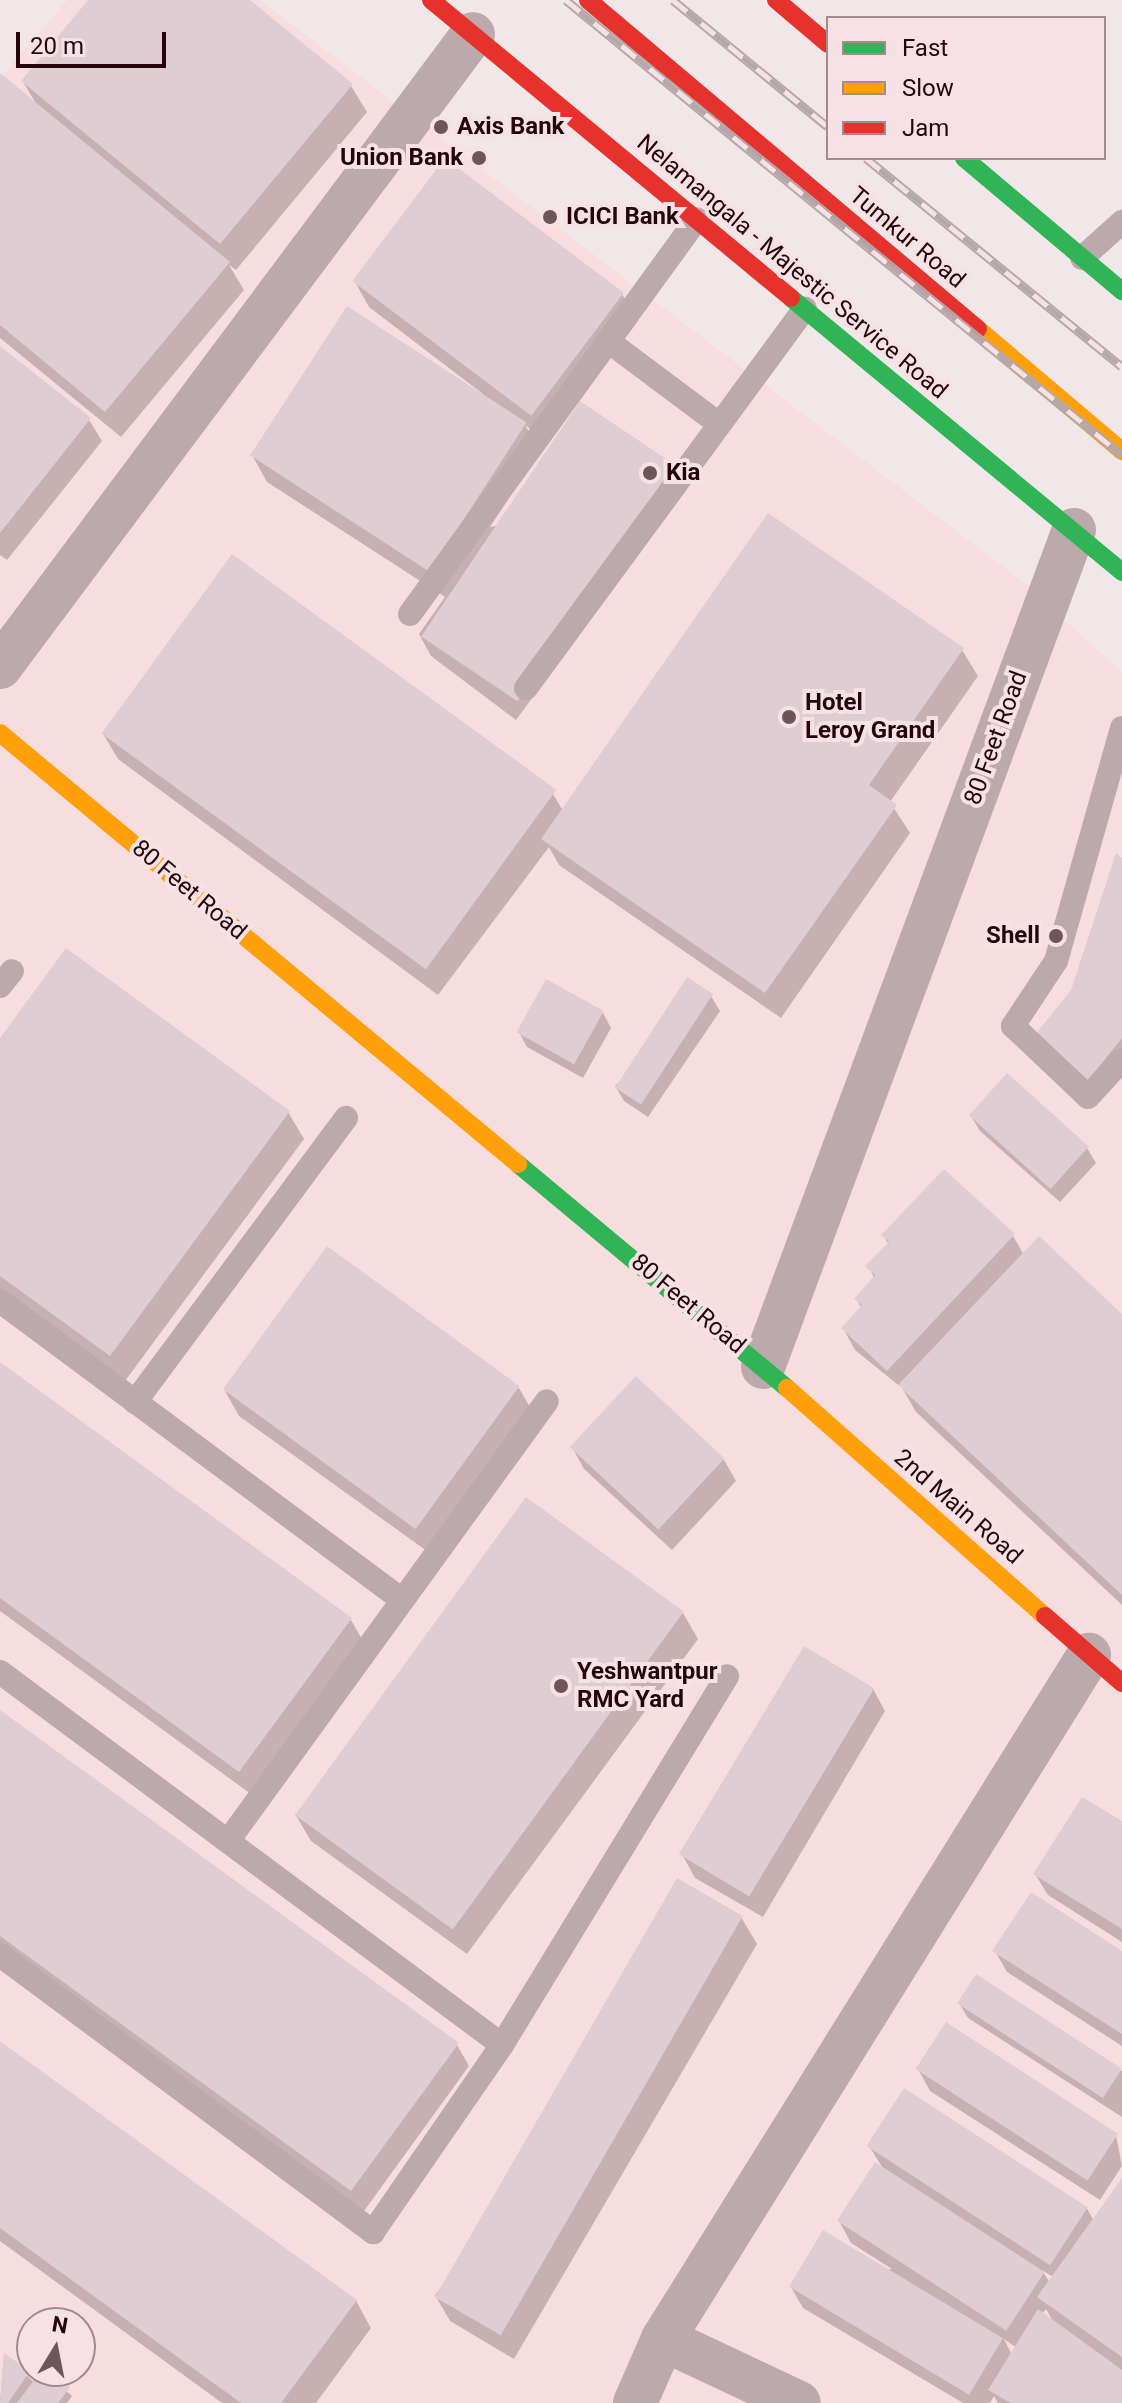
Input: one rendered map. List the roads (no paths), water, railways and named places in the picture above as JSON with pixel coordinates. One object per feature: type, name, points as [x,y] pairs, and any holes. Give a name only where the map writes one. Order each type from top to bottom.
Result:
[{"type":"main road","name":"Nelamangala - Majestic Service Road","points":[[431,0],[1122,572]]},
{"type":"main road","name":"Tumkur Road","points":[[588,0],[1122,451]]},
{"type":"main road","points":[[776,0],[826,42]]},
{"type":"main road","points":[[966,160],[1122,291]]},
{"type":"main road","name":"80 Feet Road","points":[[0,733],[763,1367]]},
{"type":"main road","name":"2nd Main Road","points":[[763,1367],[1122,1683]]},
{"type":"street","points":[[0,667],[473,34]]},
{"type":"street","name":"80 Feet Road","points":[[763,1367],[1074,530]]},
{"type":"street","points":[[635,2403],[663,2339],[1089,1655]]},
{"type":"street","points":[[663,2339],[799,2403]]},
{"type":"lane","points":[[410,614],[697,219]]},
{"type":"lane","points":[[1082,258],[1122,222]]},
{"type":"lane","points":[[526,688],[805,308]]},
{"type":"lane","points":[[608,341],[719,424]]},
{"type":"lane","points":[[1122,728],[1056,961],[1013,1026],[1088,1097],[1122,1060]]},
{"type":"lane","points":[[135,1402],[346,1118]]},
{"type":"lane","points":[[0,1301],[402,1600]]},
{"type":"lane","points":[[228,1841],[547,1401]]},
{"type":"lane","points":[[0,1672],[502,2045]]},
{"type":"lane","points":[[0,1955],[373,2232],[502,2045],[727,1676]]},
{"type":"railway","points":[[566,0],[1122,455]]},
{"type":"railway","points":[[673,0],[826,125]]},
{"type":"railway","points":[[868,160],[1122,367]]},
{"type":"place","name":"Axis Bank","points":[[441,127]]},
{"type":"place","name":"Union Bank","points":[[479,158]]},
{"type":"place","name":"ICICI Bank","points":[[550,217]]},
{"type":"place","name":"Kia","points":[[650,473]]},
{"type":"place","name":"Hotel Leroy Grand","points":[[789,717]]},
{"type":"place","name":"Shell","points":[[1056,936]]},
{"type":"place","name":"Yeshwantpur RMC Yard","points":[[561,1686]]}]
